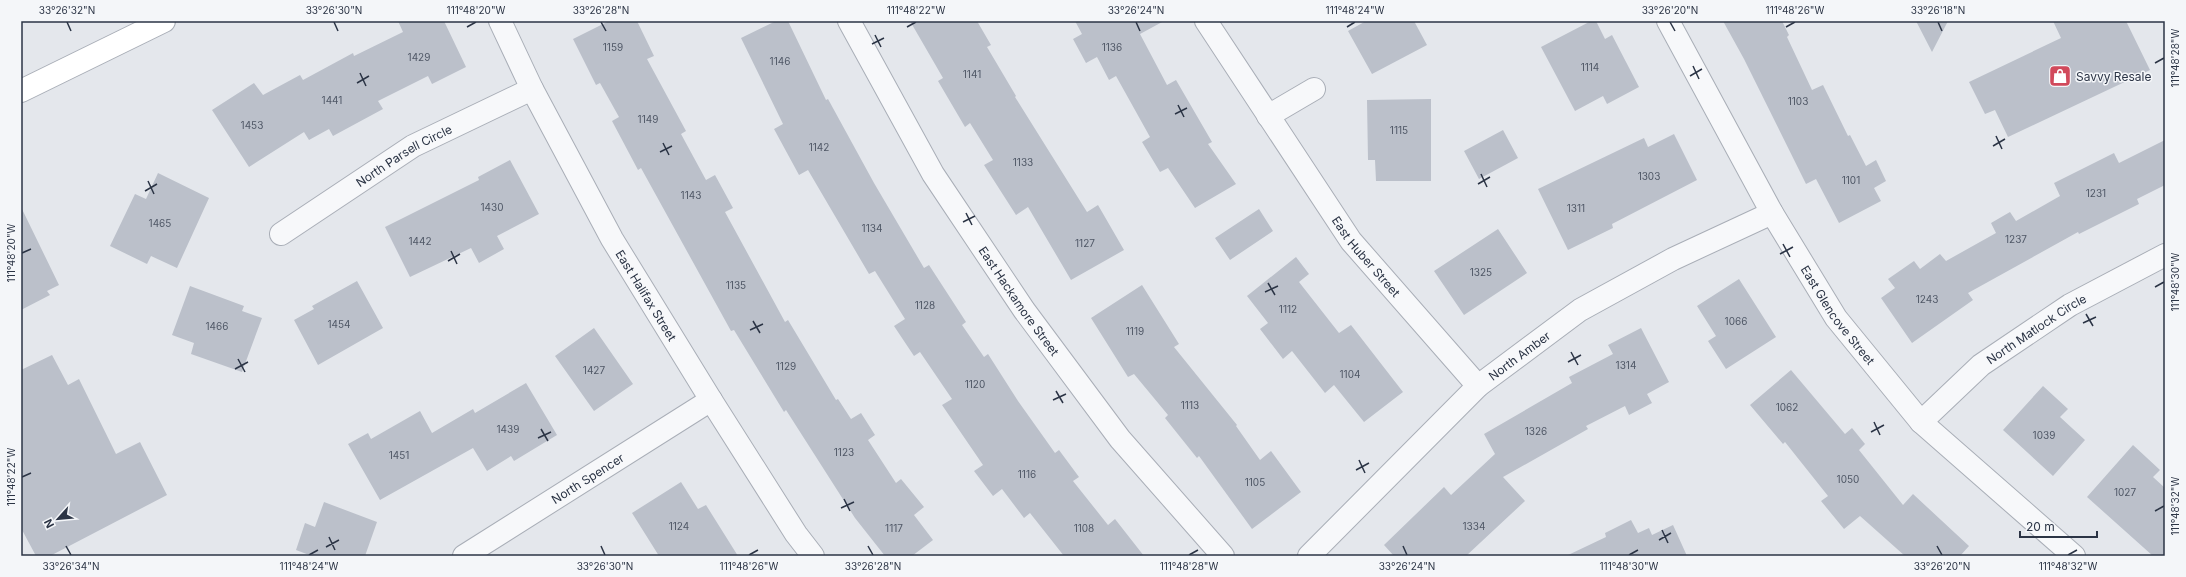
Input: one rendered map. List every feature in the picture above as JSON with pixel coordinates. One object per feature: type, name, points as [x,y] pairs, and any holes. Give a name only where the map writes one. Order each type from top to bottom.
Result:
[{"type":"main road","points":[[21,90],[157,23]]},
{"type":"street","name":"East Halifax Street","points":[[500,21],[532,89],[612,239],[711,400],[796,534],[814,556]]},
{"type":"street","name":"East Hackamore Street","points":[[849,21],[933,174],[1024,310],[1120,439],[1223,556]]},
{"type":"street","name":"East Huber Street","points":[[1206,21],[1351,241],[1478,386]]},
{"type":"street","name":"East Glencove Street","points":[[1668,21],[1772,213],[1836,318],[1921,422],[2074,556]]},
{"type":"street","name":"North Parsell Circle","points":[[282,234],[414,146],[532,89]]},
{"type":"street","points":[[1268,116],[1314,89]]},
{"type":"street","name":"North Amber","points":[[1309,556],[1478,386],[1580,310],[1673,259],[1772,213]]},
{"type":"street","name":"North Matlock Circle","points":[[1921,422],[1987,361],[2070,305],[2165,255]]},
{"type":"street","name":"North Spencer","points":[[464,556],[711,400]]},
{"type":"building","points":[[398,21],[444,21],[466,67],[432,84],[428,76],[378,101],[383,109],[333,136],[329,129],[309,140],[304,132],[249,167],[212,110],[254,83],[263,95],[300,75],[303,80],[353,53],[354,56],[403,32]]},
{"type":"building","points":[[609,21],[637,21],[654,56],[647,59],[686,131],[681,134],[706,180],[715,175],[733,208],[725,212],[785,322],[788,320],[836,400],[838,399],[851,419],[861,413],[875,435],[868,440],[896,483],[901,479],[924,507],[914,515],[933,540],[912,556],[885,556],[855,518],[786,410],[784,412],[734,330],[731,331],[641,168],[638,170],[612,121],[619,117],[600,83],[596,85],[573,39]]},
{"type":"building","points":[[776,21],[788,21],[826,100],[828,99],[874,183],[924,268],[929,265],[966,322],[962,325],[984,357],[988,354],[1018,401],[1055,453],[1059,450],[1079,477],[1073,481],[1108,525],[1115,519],[1144,556],[1064,556],[1030,513],[1024,518],[1002,489],[993,496],[974,471],[983,465],[942,405],[952,399],[920,352],[914,356],[894,326],[905,319],[875,271],[869,274],[808,170],[799,175],[774,129],[783,124],[741,38]]},
{"type":"building","points":[[910,21],[977,21],[991,45],[987,47],[1016,96],[1015,97],[1087,212],[1098,205],[1124,250],[1071,280],[1028,207],[1016,215],[984,165],[993,160],[970,123],[965,127],[938,81],[943,78]]},
{"type":"building","points":[[1075,21],[1164,21],[1140,34],[1167,85],[1176,80],[1212,142],[1208,144],[1236,184],[1195,208],[1168,168],[1160,172],[1142,142],[1150,137],[1116,76],[1109,80],[1097,57],[1086,63],[1073,39],[1082,34]]},
{"type":"building","points":[[1366,21],[1414,21],[1427,45],[1372,74],[1348,31]]},
{"type":"building","points":[[1591,21],[1596,21],[1605,39],[1612,35],[1639,87],[1607,104],[1603,96],[1575,111],[1541,47]]},
{"type":"building","points":[[1723,21],[1782,21],[1789,35],[1787,37],[1812,90],[1823,85],[1848,136],[1850,135],[1866,166],[1876,160],[1886,181],[1874,188],[1881,201],[1839,223],[1816,179],[1806,184],[1744,59]]},
{"type":"building","points":[[1916,21],[1948,21],[1932,52]]},
{"type":"building","name":"Savvy Resale","points":[[2053,21],[2126,21],[2150,70],[2008,137],[1995,110],[1985,114],[1969,82],[2061,38]]},
{"type":"building","points":[[1431,99],[1431,181],[1376,181],[1375,160],[1368,160],[1367,100]]},
{"type":"building","points":[[1503,130],[1518,158],[1479,179],[1464,151]]},
{"type":"building","points":[[1674,134],[1697,180],[1612,224],[1613,228],[1568,250],[1538,189],[1644,138],[1648,147]]},
{"type":"building","points":[[2165,140],[2165,185],[2137,199],[2139,204],[2079,234],[2078,232],[1968,293],[1973,300],[1912,343],[1881,298],[1895,288],[1888,279],[1914,261],[1920,269],[1940,254],[1946,261],[1996,233],[1991,223],[2010,212],[2016,221],[2060,196],[2054,183],[2114,153],[2119,163]]},
{"type":"building","points":[[510,160],[539,214],[497,236],[504,249],[479,263],[471,248],[410,277],[385,227],[479,180],[478,177]]},
{"type":"building","points":[[158,173],[209,198],[177,268],[151,256],[147,264],[110,246],[135,194],[146,199]]},
{"type":"building","points":[[21,207],[59,285],[47,291],[50,295],[21,310]]},
{"type":"building","points":[[1259,209],[1273,231],[1230,260],[1215,238]]},
{"type":"building","points":[[1498,229],[1527,273],[1464,315],[1434,271]]},
{"type":"building","points":[[1296,257],[1309,274],[1299,282],[1339,333],[1351,325],[1403,392],[1364,422],[1334,385],[1325,393],[1292,351],[1283,359],[1260,329],[1268,323],[1247,296]]},
{"type":"building","points":[[1739,279],[1776,337],[1726,369],[1708,341],[1716,336],[1697,306]]},
{"type":"building","points":[[357,281],[383,328],[318,365],[294,320],[314,309],[312,306]]},
{"type":"building","points":[[1142,285],[1179,344],[1174,347],[1237,425],[1236,426],[1260,460],[1271,451],[1301,492],[1252,529],[1199,456],[1197,458],[1165,418],[1168,415],[1134,374],[1128,377],[1091,318]]},
{"type":"building","points":[[190,286],[244,306],[242,311],[262,318],[242,372],[191,354],[194,343],[172,335]]},
{"type":"building","points":[[594,328],[633,384],[594,411],[555,356]]},
{"type":"building","points":[[1641,328],[1669,382],[1647,394],[1652,403],[1629,415],[1625,406],[1586,426],[1588,429],[1503,477],[1525,501],[1466,556],[1394,556],[1384,545],[1444,487],[1451,495],[1495,454],[1484,434],[1572,383],[1569,377],[1613,354],[1608,345]]},
{"type":"building","points":[[52,355],[68,385],[79,379],[116,454],[140,442],[167,495],[50,556],[36,556],[21,528],[21,370]]},
{"type":"building","points":[[1791,370],[1845,434],[1852,428],[1865,444],[1859,450],[1903,505],[1913,494],[1969,546],[1960,556],[1905,556],[1860,516],[1844,529],[1821,501],[1828,496],[1785,442],[1783,444],[1750,405]]},
{"type":"building","points":[[526,383],[557,435],[514,461],[511,456],[487,471],[473,448],[380,500],[348,444],[368,433],[371,439],[420,411],[432,433],[473,409],[475,413]]},
{"type":"building","points":[[2043,386],[2068,409],[2060,417],[2085,440],[2053,476],[2003,430]]},
{"type":"building","points":[[2133,445],[2160,470],[2153,477],[2165,488],[2165,556],[2153,556],[2087,497]]},
{"type":"building","points":[[681,482],[698,509],[706,505],[738,556],[659,556],[632,513]]},
{"type":"building","points":[[324,502],[377,522],[365,556],[312,556],[296,550],[305,523],[315,527]]},
{"type":"building","points":[[1631,520],[1638,533],[1649,528],[1652,535],[1673,525],[1687,556],[1566,556],[1606,537],[1605,533]]},
{"type":"place","name":"Savvy Resale","points":[[2060,76]]}]
